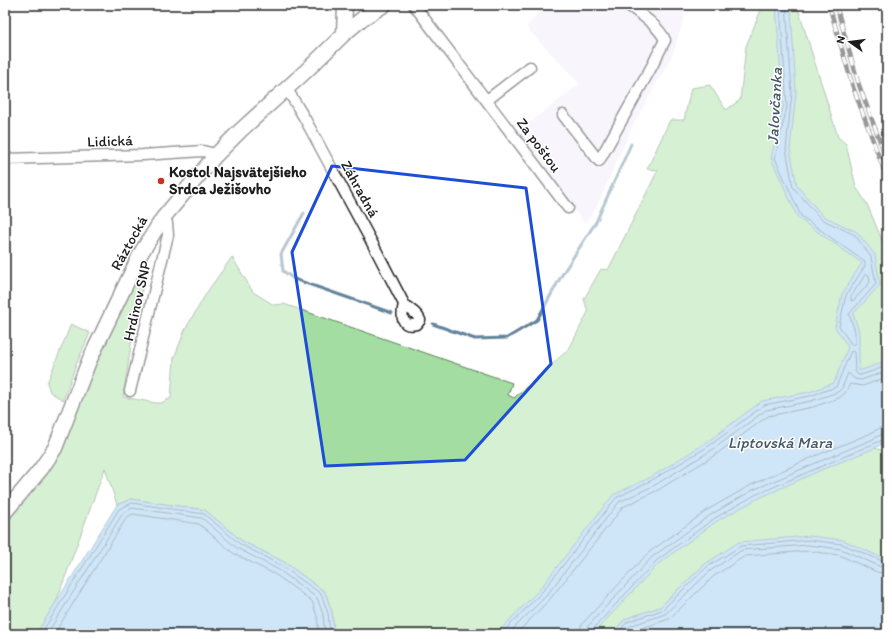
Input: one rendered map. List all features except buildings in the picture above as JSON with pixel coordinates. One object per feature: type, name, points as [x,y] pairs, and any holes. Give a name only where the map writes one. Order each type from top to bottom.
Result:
[{"type":"main road","points":[[344,5],[344,34]]},
{"type":"main road","points":[[351,5],[363,18]]},
{"type":"main road","name":"Ráztocká","points":[[5,512],[41,469],[55,448],[89,361],[141,253],[163,218],[215,156],[257,114],[287,89],[344,34],[382,5]]},
{"type":"street","name":"Za poštou","points":[[414,5],[568,208]]},
{"type":"street","points":[[563,115],[599,161],[665,40],[661,33],[628,5]]},
{"type":"street","points":[[486,100],[530,67]]},
{"type":"street","name":"Záhradná","points":[[287,89],[305,119],[404,304]]},
{"type":"street","name":"Lidická","points":[[5,159],[143,155],[204,151],[215,156]]},
{"type":"street","name":"Hrdinov SNP","points":[[130,391],[168,235],[166,223],[163,218]]},
{"type":"highlighted area","points":[[332,166],[526,188],[551,364],[465,460],[325,466],[292,252]]},
{"type":"shaded area","points":[[545,5],[688,5],[673,54],[632,127],[596,208],[585,224],[517,132],[580,84],[526,27]]},
{"type":"green space","points":[[763,5],[797,5],[838,137],[846,144],[856,187],[867,204],[887,252],[887,361],[859,372],[875,448],[884,451],[887,450],[887,560],[882,558],[705,564],[660,607],[625,619],[612,634],[334,634],[332,612],[325,592],[284,562],[242,541],[205,510],[131,499],[117,505],[105,468],[56,602],[36,634],[5,634],[5,521],[18,505],[75,414],[94,367],[136,276],[144,280],[134,326],[123,397],[156,403],[161,403],[171,398],[174,358],[185,330],[207,292],[232,257],[253,292],[274,305],[284,304],[512,383],[508,395],[514,398],[569,349],[588,312],[584,299],[601,269],[608,270],[658,170],[647,169],[670,120],[684,120],[691,88],[710,85],[726,110],[740,100],[746,46]]},
{"type":"green space","points":[[71,324],[90,333],[63,400],[50,392],[47,383]]},
{"type":"water","name":"Liptovská Mara","points":[[776,5],[790,5],[791,9],[796,93],[790,149],[797,186],[823,216],[857,232],[875,255],[880,285],[853,314],[859,331],[859,371],[887,361],[887,441],[875,448],[821,470],[757,499],[717,521],[658,564],[593,634],[496,634],[539,590],[613,495],[651,477],[707,442],[762,401],[809,392],[834,383],[848,347],[835,327],[842,294],[862,263],[798,218],[771,158],[783,107]]},
{"type":"water","points":[[131,499],[205,510],[242,541],[284,562],[325,592],[332,612],[334,634],[36,634],[117,505]]},
{"type":"water","points":[[809,536],[843,540],[887,560],[887,634],[612,634],[625,619],[660,607],[705,564],[739,542]]},
{"type":"waterway","points":[[433,324],[475,339],[507,338],[537,320],[563,273],[596,222],[631,144]]},
{"type":"waterway","points":[[304,213],[281,254],[283,271],[294,279],[392,313]]},
{"type":"railway","points":[[829,5],[853,87],[887,178]]},
{"type":"railway","points":[[836,5],[859,85],[887,160]]},
{"type":"place","name":"Kostol Najsvätejšieho Srdca Ježišovho","points":[[161,181]]},
{"type":"water label","name":"Jalovčanka","points":[[774,106]]}]
